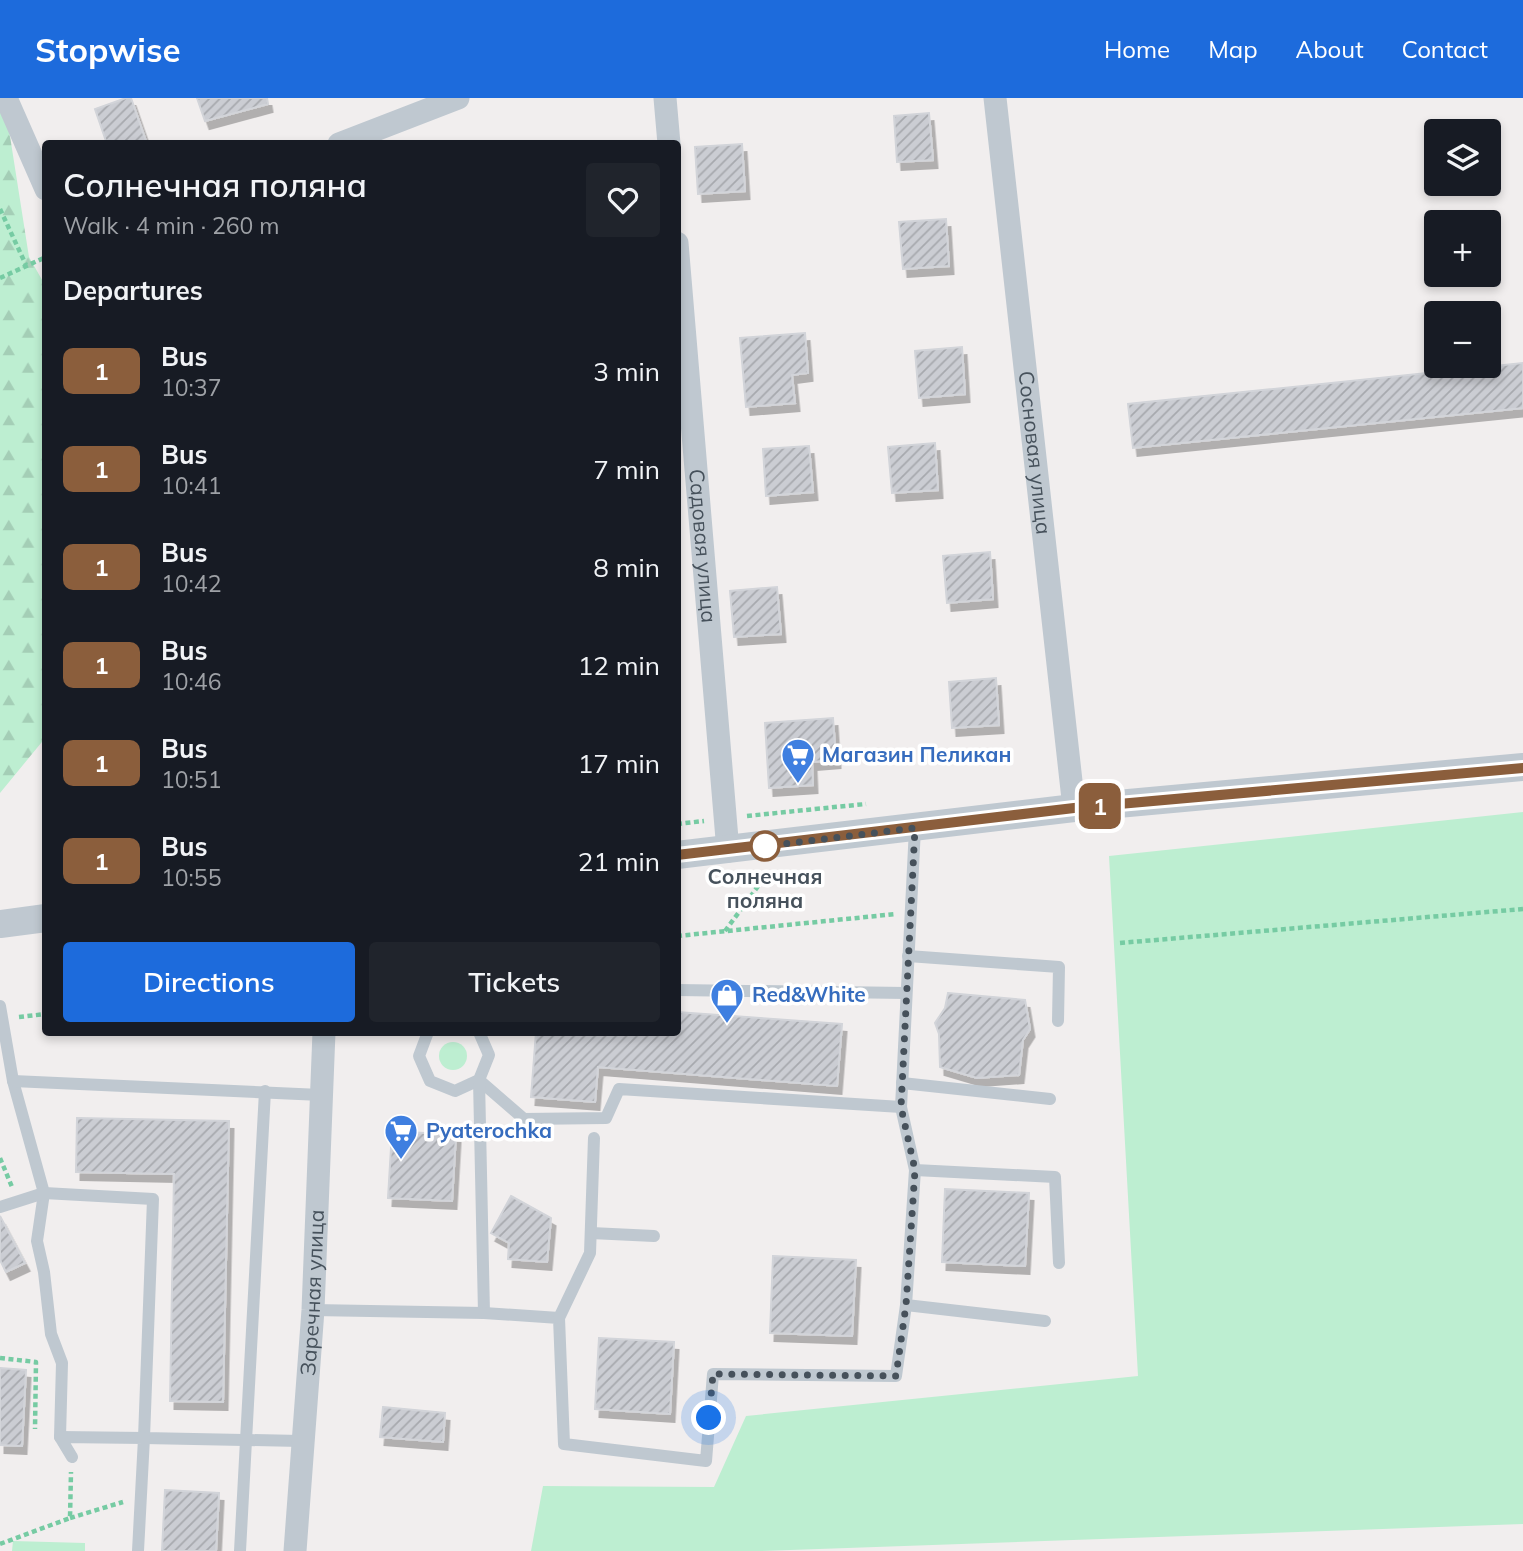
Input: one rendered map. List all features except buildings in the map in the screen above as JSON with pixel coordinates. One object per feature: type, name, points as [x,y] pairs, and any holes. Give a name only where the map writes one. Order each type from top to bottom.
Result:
[{"type":"street","points":[[6,98],[42,180]]},
{"type":"street","points":[[349,140],[458,98]]},
{"type":"street","points":[[665,98],[669,140]]},
{"type":"street","name":"Сосновая улица","points":[[995,98],[1074,808]]},
{"type":"street","name":"Садовая улица","points":[[681,291],[728,851]]},
{"type":"street","points":[[681,855],[1074,808],[1523,767]]},
{"type":"street","points":[[0,924],[42,919]]},
{"type":"street","name":"Заречная улица","points":[[295,1551],[301,1441],[313,1310],[324,1036]]},
{"type":"lane","points":[[594,1138],[590,1253],[559,1318],[564,1444],[706,1461],[713,1374],[896,1376],[906,1305],[915,1170],[901,1107],[915,828]]},
{"type":"lane","points":[[908,956],[1059,967],[1058,1021]]},
{"type":"lane","points":[[681,990],[906,993]]},
{"type":"lane","points":[[1,1012],[13,1081],[44,1193],[37,1241],[44,1272],[51,1335],[62,1363],[60,1437],[72,1457]]},
{"type":"lane","points":[[426,1036],[419,1056],[430,1081],[455,1091],[479,1080]]},
{"type":"lane","points":[[481,1036],[489,1055],[479,1080],[484,1313]]},
{"type":"lane","points":[[479,1080],[524,1119],[606,1118],[619,1089],[901,1107]]},
{"type":"lane","points":[[13,1081],[321,1095]]},
{"type":"lane","points":[[902,1083],[1050,1100]]},
{"type":"lane","points":[[240,1551],[265,1091]]},
{"type":"lane","points":[[915,1170],[1055,1177],[1059,1263]]},
{"type":"lane","points":[[0,1207],[44,1193],[153,1199],[138,1551]]},
{"type":"lane","points":[[591,1233],[654,1236]]},
{"type":"lane","points":[[906,1305],[1045,1321]]},
{"type":"lane","points":[[313,1310],[484,1313],[559,1318]]},
{"type":"lane","points":[[60,1437],[301,1441]]},
{"type":"path","points":[[0,209],[26,265]]},
{"type":"path","points":[[0,278],[42,259]]},
{"type":"path","points":[[1120,943],[1523,909]]},
{"type":"path","points":[[681,936],[910,912]]},
{"type":"path","points":[[1,1012],[42,1014]]},
{"type":"path","points":[[0,1158],[18,1201]]},
{"type":"path","points":[[0,1358],[36,1362],[35,1429]]},
{"type":"path","points":[[70,1518],[72,1457]]},
{"type":"path","points":[[0,1544],[141,1496]]},
{"type":"green space","points":[[0,98],[4,98],[29,257],[42,280],[42,742],[0,793]]},
{"type":"green space","points":[[1523,812],[1523,1524],[761,1551],[531,1551],[543,1486],[714,1487],[746,1416],[1138,1376],[1109,856]]},
{"type":"green space","points":[[453,1042],[463,1046],[467,1056],[463,1066],[453,1070],[443,1066],[439,1056],[443,1046]]},
{"type":"green space","points":[[13,1541],[85,1543],[85,1551],[12,1551]]},
{"type":"bus line","name":"1","points":[[681,855],[1074,808],[1523,768]]},
{"type":"place","name":"Магазин Пеликан","points":[[798,785]]},
{"type":"place","name":"Солнечная поляна","points":[[765,846]]},
{"type":"place","name":"Red&White","points":[[727,1025]]},
{"type":"place","name":"Pyaterochka","points":[[401,1161]]},
{"type":"route","points":[[709,1418],[713,1374],[896,1376],[906,1305],[915,1170],[901,1107],[915,828],[765,846]]}]
